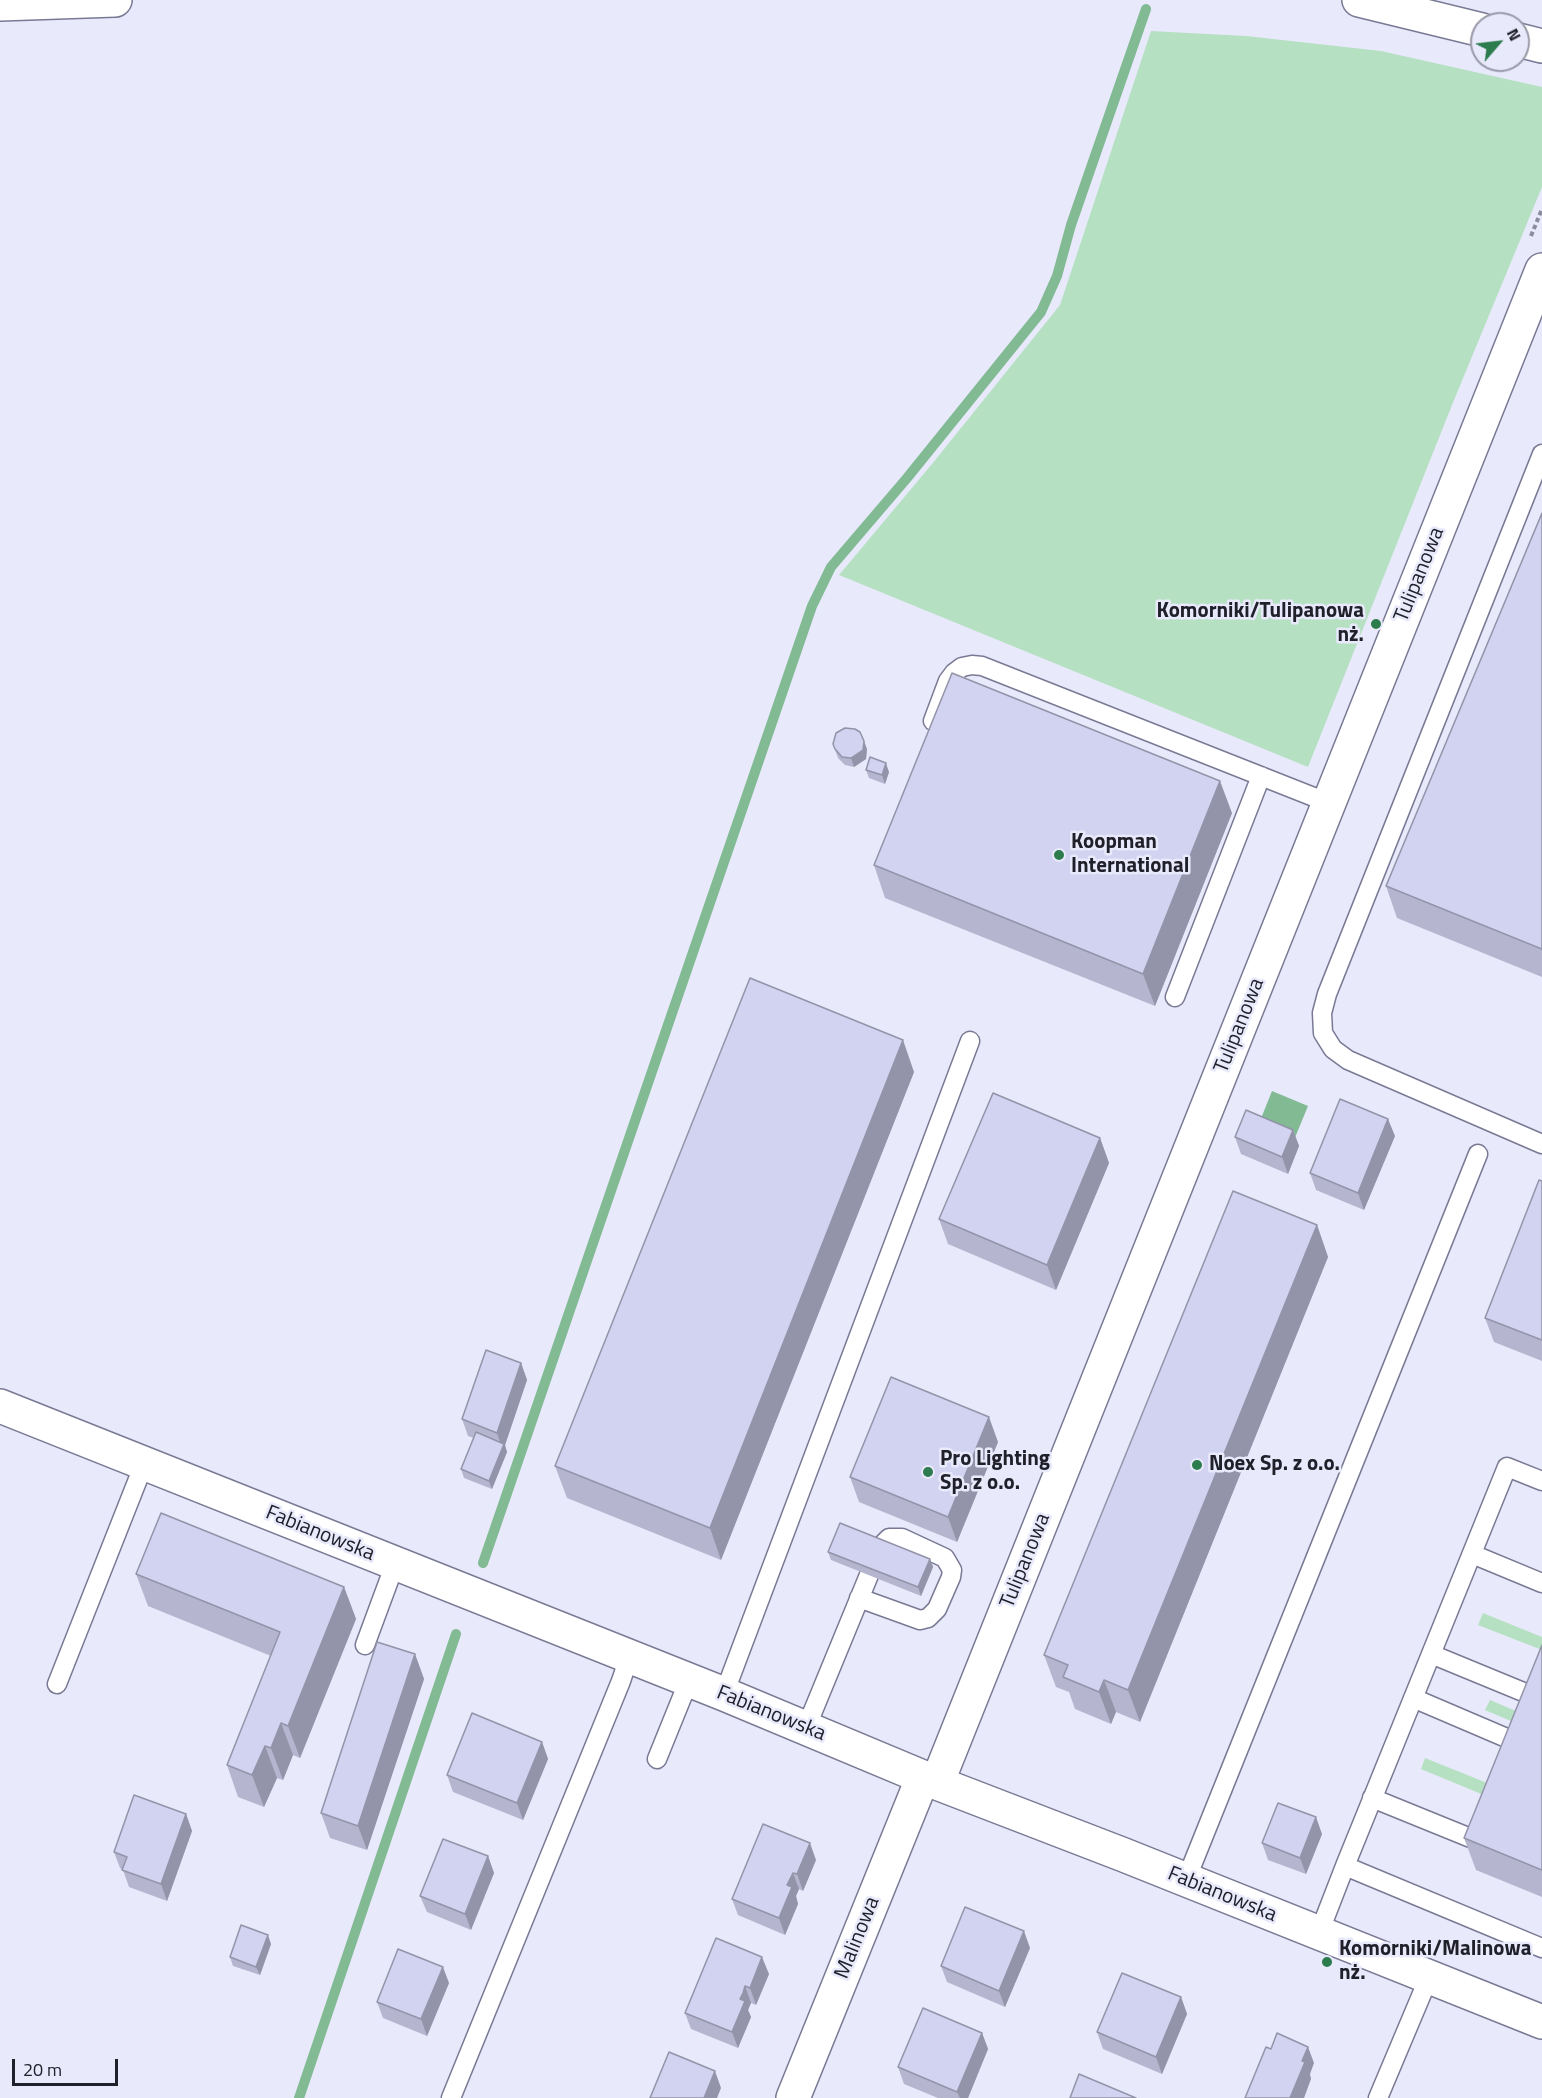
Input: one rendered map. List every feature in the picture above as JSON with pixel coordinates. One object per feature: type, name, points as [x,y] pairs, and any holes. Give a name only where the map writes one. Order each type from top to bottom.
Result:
[{"type":"street","points":[[0,4],[115,0]]},
{"type":"street","points":[[1359,0],[1470,27]]},
{"type":"street","name":"Tulipanowa","points":[[930,1780],[1329,803],[1542,270]]},
{"type":"street","name":"Fabianowska","points":[[0,1406],[724,1694],[930,1780],[1542,2022]]},
{"type":"street","name":"Malinowa","points":[[792,2098],[930,1780]]},
{"type":"lane","points":[[1542,453],[1327,994],[1322,1014],[1323,1033],[1333,1049],[1348,1060],[1542,1144]]},
{"type":"lane","points":[[928,734],[948,681],[954,673],[962,667],[982,666],[1329,803]]},
{"type":"lane","points":[[1175,997],[1261,776]]},
{"type":"lane","points":[[724,1694],[970,1041]]},
{"type":"lane","points":[[1186,1880],[1478,1155]]},
{"type":"lane","points":[[57,1684],[144,1464]]},
{"type":"lane","points":[[1319,1933],[1507,1467],[1542,1481]]},
{"type":"lane","points":[[859,1598],[920,1620],[928,1618],[937,1608],[951,1577],[951,1570],[945,1558],[902,1538],[889,1538],[881,1546]]},
{"type":"lane","points":[[1472,1554],[1542,1583]]},
{"type":"lane","points":[[365,1645],[396,1564]]},
{"type":"lane","points":[[806,1728],[868,1575]]},
{"type":"lane","points":[[1431,1654],[1533,1696]]},
{"type":"lane","points":[[451,2098],[629,1657]]},
{"type":"lane","points":[[657,1759],[689,1680]]},
{"type":"lane","points":[[1413,1698],[1516,1742]]},
{"type":"lane","points":[[1372,1798],[1473,1839]]},
{"type":"lane","points":[[1345,1866],[1542,1948]]},
{"type":"lane","points":[[1378,2098],[1429,1977]]},
{"type":"shaded area","points":[[1151,31],[1246,36],[1381,51],[1542,87],[1542,187],[1452,405],[1308,767],[839,575],[1060,305]]},
{"type":"shaded area","points":[[1272,1091],[1308,1106],[1294,1140],[1258,1126]]},
{"type":"shaded area","points":[[1483,1613],[1542,1637],[1542,1650],[1478,1625]]},
{"type":"shaded area","points":[[1490,1700],[1537,1720],[1532,1730],[1485,1710]]},
{"type":"shaded area","points":[[1425,1758],[1507,1791],[1503,1803],[1421,1769]]},
{"type":"building","points":[[1542,513],[1542,949],[1386,886]]},
{"type":"building","name":"Koopman International","points":[[952,673],[1220,781],[1143,974],[874,865]]},
{"type":"building","points":[[845,728],[860,732],[864,741],[863,750],[851,758],[842,757],[833,744],[836,733]]},
{"type":"building","points":[[870,757],[886,763],[882,775],[866,770]]},
{"type":"building","points":[[750,978],[903,1040],[710,1528],[555,1466]]},
{"type":"building","points":[[993,1093],[1100,1138],[1047,1265],[939,1219]]},
{"type":"building","points":[[1340,1099],[1388,1119],[1358,1193],[1310,1173]]},
{"type":"building","points":[[1246,1110],[1293,1130],[1282,1157],[1235,1137]]},
{"type":"building","points":[[1539,1180],[1542,1181],[1542,1340],[1485,1318]]},
{"type":"building","points":[[1233,1191],[1317,1225],[1128,1690],[1104,1680],[1099,1692],[1063,1677],[1068,1665],[1044,1655]]},
{"type":"building","points":[[486,1350],[521,1363],[497,1433],[462,1419]]},
{"type":"building","name":"Pro Lighting Sp. z o.o.","points":[[891,1377],[989,1417],[948,1517],[850,1477]]},
{"type":"building","points":[[476,1432],[504,1444],[489,1481],[461,1469]]},
{"type":"building","points":[[161,1513],[344,1587],[288,1726],[281,1723],[271,1748],[265,1746],[252,1775],[227,1765],[280,1632],[136,1574]]},
{"type":"building","points":[[840,1523],[930,1559],[918,1587],[828,1552]]},
{"type":"building","points":[[377,1642],[415,1654],[358,1826],[321,1813]]},
{"type":"building","points":[[1542,1645],[1542,1870],[1464,1838]]},
{"type":"building","points":[[472,1713],[542,1742],[517,1803],[447,1775]]},
{"type":"building","points":[[134,1795],[186,1814],[161,1884],[122,1870],[127,1857],[114,1852]]},
{"type":"building","points":[[1278,1803],[1316,1817],[1300,1858],[1262,1843]]},
{"type":"building","points":[[763,1824],[810,1843],[797,1874],[793,1873],[787,1885],[792,1887],[779,1918],[732,1899]]},
{"type":"building","points":[[443,1839],[488,1856],[465,1914],[420,1896]]},
{"type":"building","points":[[965,1907],[1024,1931],[999,1991],[941,1966]]},
{"type":"building","points":[[241,1925],[268,1935],[256,1967],[230,1957]]},
{"type":"building","points":[[716,1938],[762,1957],[750,1988],[745,1986],[740,1999],[745,2001],[732,2032],[685,2013]]},
{"type":"building","points":[[398,1949],[443,1967],[421,2019],[377,2002]]},
{"type":"building","points":[[1122,1973],[1181,1997],[1156,2057],[1097,2032]]},
{"type":"building","points":[[923,2008],[982,2033],[957,2092],[898,2067]]},
{"type":"building","points":[[1277,2033],[1308,2047],[1302,2061],[1305,2062],[1290,2098],[1245,2098],[1266,2047],[1271,2049]]},
{"type":"building","points":[[669,2052],[715,2071],[704,2098],[650,2098]]},
{"type":"building","points":[[1079,2074],[1136,2098],[1070,2098]]},
{"type":"waterway","points":[[483,1563],[812,606],[831,567],[907,478],[1041,312],[1057,276],[1071,225],[1146,9]]},
{"type":"waterway","points":[[299,2098],[456,1634]]},
{"type":"place","name":"Komorniki/Tulipanowa nż.","points":[[1376,624]]},
{"type":"place","name":"Koopman International","points":[[1059,855]]},
{"type":"place","name":"Noex Sp. z o.o.","points":[[1197,1465]]},
{"type":"place","name":"Pro Lighting Sp. z o.o.","points":[[928,1472]]},
{"type":"place","name":"Komorniki/Malinowa nż.","points":[[1327,1962]]}]
